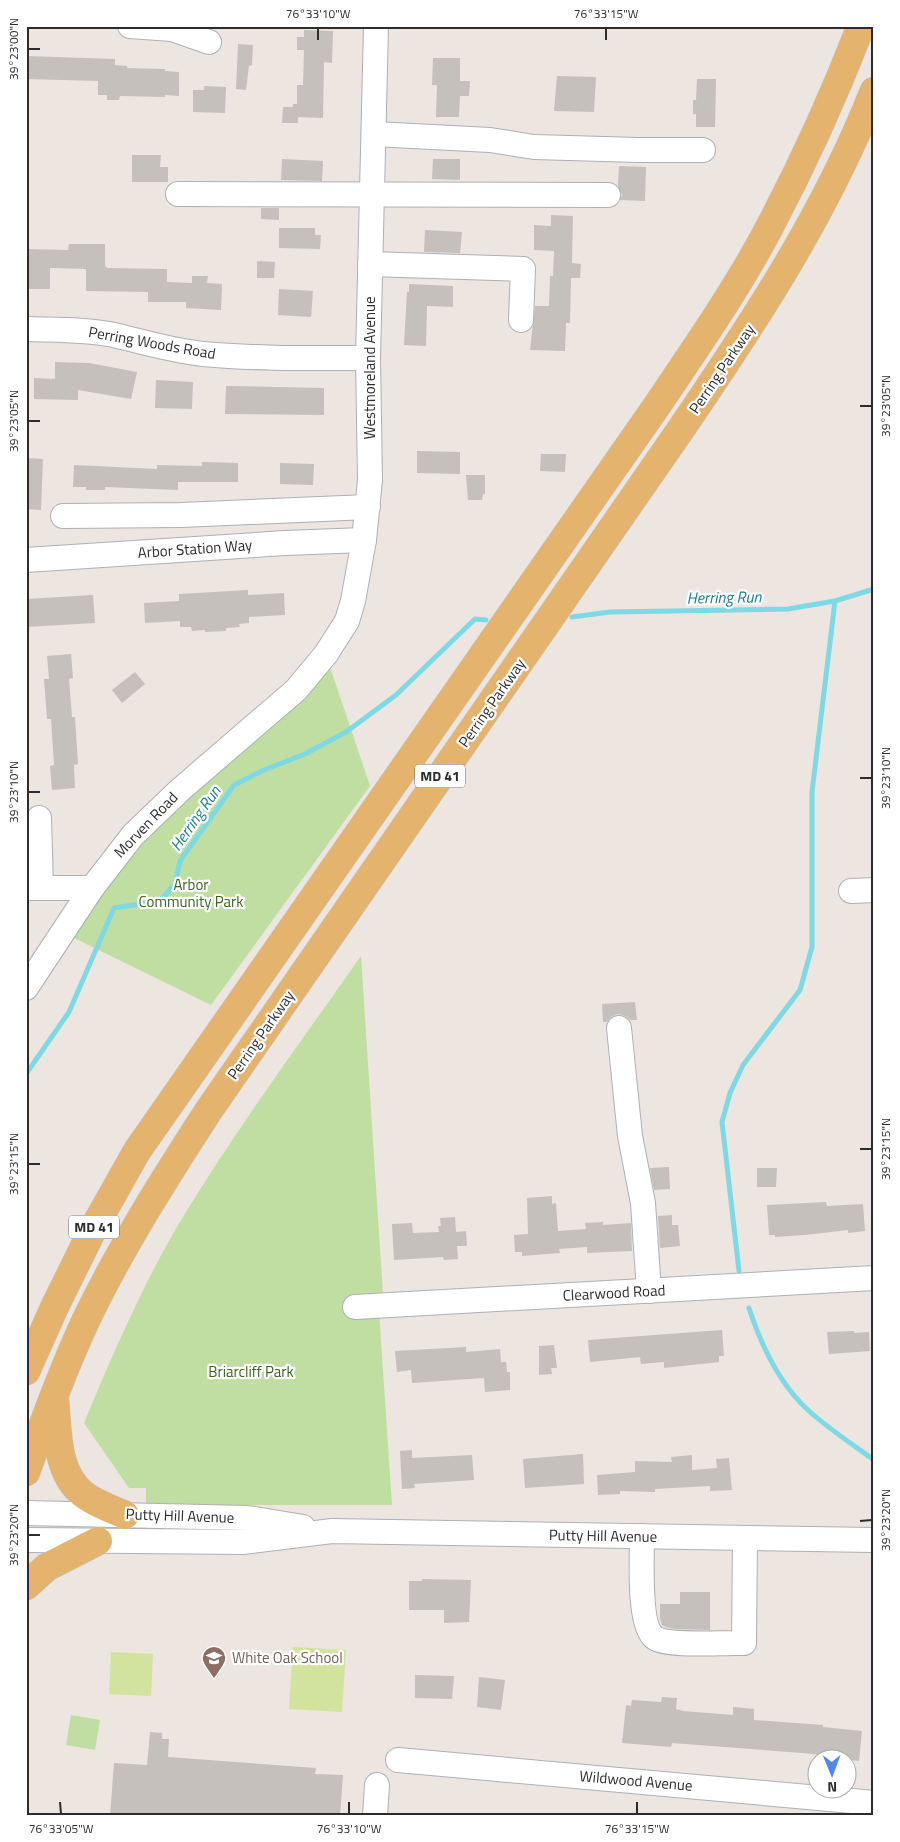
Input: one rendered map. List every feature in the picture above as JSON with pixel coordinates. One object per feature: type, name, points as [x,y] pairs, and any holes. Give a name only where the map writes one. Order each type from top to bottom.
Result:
[{"type":"main road","name":"MD 41","points":[[26,1371],[92,1231],[137,1151],[650,415],[724,305],[768,231],[804,159],[837,88],[861,26]]},
{"type":"main road","name":"Perring Parkway","points":[[26,1472],[86,1320],[123,1249],[169,1171],[209,1110],[680,432],[749,329],[798,249],[835,180],[874,91]]},
{"type":"main road","points":[[55,1395],[59,1447],[65,1470],[72,1484],[84,1495],[125,1515]]},
{"type":"main road","points":[[26,1586],[47,1567],[98,1542]]},
{"type":"street","points":[[130,26],[172,29],[209,42]]},
{"type":"street","name":"Westmoreland Avenue","points":[[296,690],[326,654],[347,621],[353,601],[368,507],[370,461],[368,358],[376,26]]},
{"type":"street","points":[[374,134],[490,140],[534,148],[703,150]]},
{"type":"street","points":[[178,194],[372,196],[608,195]]},
{"type":"street","points":[[370,264],[523,269],[522,320]]},
{"type":"street","name":"Perring Woods Road","points":[[26,329],[78,330],[202,354],[368,358]]},
{"type":"street","points":[[62,516],[181,516],[368,507]]},
{"type":"street","name":"Arbor Station Way","points":[[26,560],[285,543],[364,540]]},
{"type":"street","name":"Morven Road","points":[[26,988],[114,856],[181,789],[296,690]]},
{"type":"street","points":[[39,818],[34,888],[92,888]]},
{"type":"street","points":[[619,1028],[630,1136],[643,1203],[649,1291]]},
{"type":"street","name":"Clearwood Road","points":[[355,1307],[874,1278]]},
{"type":"street","name":"Putty Hill Avenue","points":[[26,1513],[248,1518],[332,1532]]},
{"type":"street","name":"Putty Hill Avenue","points":[[26,1540],[243,1542],[332,1532],[874,1540]]},
{"type":"street","points":[[642,1536],[643,1601],[648,1630],[655,1638],[676,1642],[744,1642],[746,1538]]},
{"type":"street","name":"Wildwood Avenue","points":[[398,1760],[874,1803]]},
{"type":"street","points":[[375,1816],[377,1785]]},
{"type":"green space","name":"Arbor Community Park","points":[[329,664],[370,786],[211,1005],[70,936],[127,842]]},
{"type":"green space","name":"Briarcliff Park","points":[[361,956],[383,1295],[378,1296],[392,1505],[146,1505],[146,1488],[129,1488],[84,1423],[119,1342],[171,1237],[250,1114]]},
{"type":"green space","points":[[293,1647],[346,1650],[342,1712],[289,1709]]},
{"type":"green space","points":[[111,1652],[153,1654],[151,1696],[109,1694]]},
{"type":"green space","points":[[71,1715],[100,1720],[95,1750],[66,1745]]},
{"type":"building","points":[[304,30],[333,31],[332,63],[324,62],[323,118],[298,117],[298,123],[282,123],[283,107],[293,107],[293,104],[297,104],[297,85],[303,85],[304,50],[297,50],[297,37],[304,37]]},
{"type":"building","points":[[238,44],[253,45],[252,65],[249,66],[246,90],[236,89]]},
{"type":"building","points":[[26,56],[115,59],[115,65],[127,66],[127,68],[165,69],[165,71],[179,72],[179,96],[120,96],[119,100],[107,100],[107,95],[98,95],[98,81],[26,79]]},
{"type":"building","points":[[433,58],[460,58],[460,81],[470,81],[469,96],[460,96],[459,117],[436,117],[437,85],[432,85]]},
{"type":"building","points":[[557,76],[596,77],[594,112],[554,111]]},
{"type":"building","points":[[697,79],[716,79],[715,127],[696,127],[696,114],[693,114],[693,100],[696,100]]},
{"type":"building","points":[[204,86],[226,87],[225,113],[193,112],[193,90],[204,90]]},
{"type":"building","points":[[132,155],[161,155],[160,167],[168,167],[168,182],[132,182]]},
{"type":"building","points":[[282,159],[323,161],[322,181],[281,180]]},
{"type":"building","points":[[433,159],[460,159],[460,180],[432,179]]},
{"type":"building","points":[[619,166],[646,167],[645,201],[620,200],[622,195],[618,186]]},
{"type":"building","points":[[261,208],[279,208],[279,220],[261,219]]},
{"type":"building","points":[[551,215],[573,216],[572,263],[581,264],[580,278],[571,278],[570,323],[566,323],[565,351],[530,350],[535,306],[549,306],[550,276],[553,276],[554,251],[534,250],[534,225],[551,226]]},
{"type":"building","points":[[279,228],[315,228],[315,235],[321,235],[320,249],[279,248]]},
{"type":"building","points":[[425,230],[462,232],[460,253],[424,252]]},
{"type":"building","points":[[69,244],[105,244],[105,266],[107,268],[167,269],[167,282],[192,283],[192,276],[208,276],[207,283],[222,284],[221,310],[186,308],[186,302],[148,302],[148,292],[86,291],[86,269],[50,268],[50,289],[26,289],[26,249],[68,250]]},
{"type":"building","points":[[257,261],[275,262],[274,278],[257,278]]},
{"type":"building","points":[[409,284],[453,286],[453,307],[427,306],[426,346],[404,345]]},
{"type":"building","points":[[279,289],[313,291],[311,317],[278,315]]},
{"type":"building","points":[[55,362],[89,363],[137,372],[131,399],[78,390],[78,400],[34,399],[34,378],[55,379]]},
{"type":"building","points":[[156,380],[193,382],[192,409],[155,408]]},
{"type":"building","points":[[226,386],[324,388],[324,415],[225,414]]},
{"type":"building","points":[[417,451],[460,452],[460,474],[417,473]]},
{"type":"building","points":[[541,454],[566,454],[565,472],[540,471]]},
{"type":"building","points":[[26,458],[43,459],[41,510],[26,509]]},
{"type":"building","points":[[202,462],[238,463],[238,482],[178,482],[178,490],[105,487],[105,490],[86,490],[86,487],[73,487],[74,465],[157,469],[157,465],[202,466]]},
{"type":"building","points":[[280,463],[314,464],[313,485],[280,484]]},
{"type":"building","points":[[466,475],[485,475],[485,494],[483,494],[482,500],[468,500]]},
{"type":"building","points":[[248,590],[248,595],[284,593],[285,615],[249,617],[249,623],[239,624],[240,627],[226,628],[226,631],[192,631],[191,627],[180,627],[180,621],[145,623],[144,603],[179,601],[179,594]]},
{"type":"building","points":[[93,595],[95,623],[26,627],[26,599]]},
{"type":"building","points":[[71,654],[73,678],[69,679],[72,717],[75,717],[78,764],[74,765],[75,788],[52,790],[50,766],[54,765],[51,719],[47,719],[44,679],[49,679],[47,656]]},
{"type":"building","points":[[135,672],[145,684],[122,703],[112,690]]},
{"type":"building","points":[[635,1002],[637,1020],[630,1020],[618,1014],[611,1017],[607,1022],[603,1022],[602,1004]]},
{"type":"building","points":[[669,1167],[670,1189],[654,1190],[650,1168]]},
{"type":"building","points":[[757,1168],[777,1168],[776,1187],[757,1187]]},
{"type":"building","points":[[552,1196],[552,1204],[556,1203],[558,1231],[586,1229],[585,1223],[603,1222],[603,1225],[631,1223],[632,1251],[587,1253],[587,1247],[559,1249],[560,1253],[522,1256],[522,1252],[515,1252],[514,1235],[528,1234],[527,1198]]},
{"type":"building","points":[[826,1202],[827,1206],[863,1204],[865,1231],[848,1233],[848,1230],[775,1237],[775,1235],[769,1235],[767,1205]]},
{"type":"building","points":[[672,1215],[672,1225],[678,1225],[680,1246],[660,1248],[658,1216]]},
{"type":"building","points":[[455,1217],[456,1232],[466,1231],[467,1246],[457,1246],[458,1259],[444,1260],[443,1257],[394,1260],[392,1224],[412,1223],[413,1233],[439,1232],[438,1226],[441,1226],[440,1218]]},
{"type":"building","points":[[722,1330],[724,1356],[719,1356],[719,1362],[664,1368],[664,1362],[641,1364],[640,1357],[590,1362],[588,1340]]},
{"type":"building","points":[[854,1331],[854,1333],[869,1332],[870,1351],[829,1354],[827,1332]]},
{"type":"building","points":[[554,1345],[557,1368],[551,1368],[552,1374],[539,1375],[539,1346]]},
{"type":"building","points":[[466,1347],[466,1352],[500,1349],[501,1362],[506,1362],[507,1372],[510,1372],[510,1390],[485,1392],[484,1378],[412,1383],[411,1370],[397,1372],[395,1351]]},
{"type":"building","points":[[412,1450],[412,1458],[472,1455],[474,1480],[414,1484],[415,1488],[402,1489],[400,1451]]},
{"type":"building","points":[[583,1454],[584,1484],[525,1488],[523,1459]]},
{"type":"building","points":[[692,1455],[692,1470],[717,1468],[716,1459],[729,1458],[732,1490],[710,1491],[710,1486],[655,1489],[655,1492],[620,1491],[620,1494],[598,1495],[597,1475],[635,1472],[635,1461],[672,1462],[671,1457]]},
{"type":"building","points":[[422,1579],[471,1580],[469,1622],[444,1623],[444,1610],[409,1610],[409,1581],[422,1581]]},
{"type":"building","points":[[680,1592],[710,1592],[710,1630],[674,1629],[662,1625],[660,1604],[680,1604]]},
{"type":"building","points":[[415,1675],[454,1676],[452,1699],[415,1698]]},
{"type":"building","points":[[479,1677],[505,1680],[501,1710],[477,1707]]},
{"type":"building","points":[[662,1697],[677,1698],[676,1709],[733,1715],[733,1707],[754,1709],[754,1720],[823,1725],[823,1727],[862,1731],[859,1761],[858,1750],[808,1750],[808,1754],[672,1743],[671,1747],[622,1743],[626,1705],[631,1706],[632,1700],[661,1702]]},
{"type":"building","points":[[150,1732],[162,1733],[162,1739],[169,1739],[168,1757],[316,1768],[315,1774],[343,1775],[340,1816],[110,1816],[114,1763],[147,1765]]},
{"type":"waterway","name":"Herring Run","points":[[572,617],[610,612],[788,609],[835,601],[874,589]]},
{"type":"waterway","points":[[739,1271],[722,1122],[730,1093],[743,1065],[800,990],[812,947],[812,792],[835,601]]},
{"type":"waterway","name":"Herring Run","points":[[26,1074],[69,1012],[114,908],[160,901],[175,884],[180,861],[234,785],[264,770],[305,754],[346,732],[396,695],[475,619],[486,620]]},
{"type":"waterway","points":[[749,1308],[759,1336],[780,1377],[789,1389],[817,1418],[874,1460]]},
{"type":"place","name":"White Oak School","points":[[214,1679]]}]
